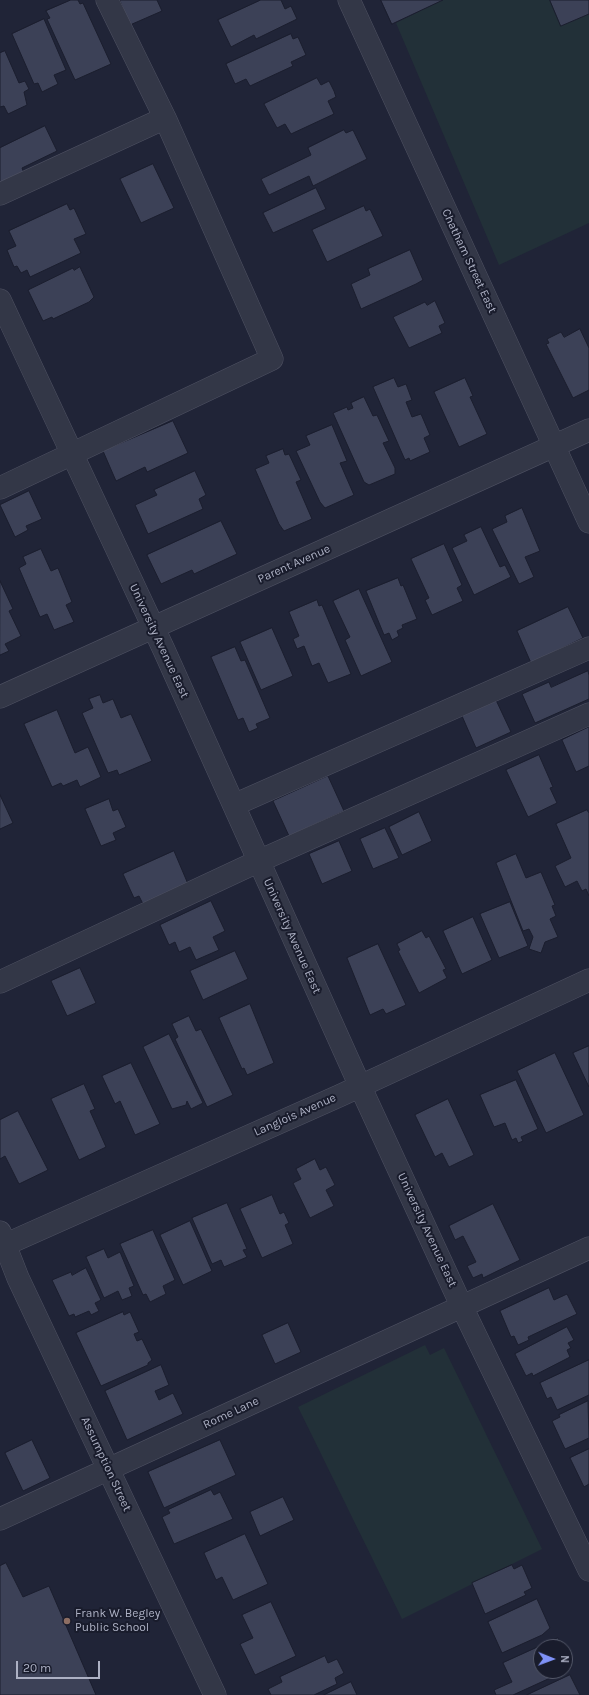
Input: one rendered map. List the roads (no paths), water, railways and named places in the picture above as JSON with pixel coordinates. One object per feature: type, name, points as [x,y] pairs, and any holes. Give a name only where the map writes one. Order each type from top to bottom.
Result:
[{"type":"street","points":[[0,488],[272,359],[165,118],[107,0]]},
{"type":"street","name":"Chatham Street East","points":[[349,0],[589,522]]},
{"type":"street","points":[[0,194],[165,118]]},
{"type":"street","name":"University Avenue East","points":[[0,300],[153,627],[360,1086],[462,1307],[589,1570]]},
{"type":"street","name":"Parent Avenue","points":[[0,697],[589,430]]},
{"type":"street","points":[[234,805],[589,648]]},
{"type":"street","points":[[0,982],[259,861],[589,714]]},
{"type":"street","name":"Langlois Avenue","points":[[2,1241],[360,1086],[589,980]]},
{"type":"street","name":"Assumption Street","points":[[2,1241],[18,1278],[215,1695]]},
{"type":"street","name":"Rome Lane","points":[[0,1519],[589,1248]]},
{"type":"place","name":"Frank W. Begley Public School","points":[[67,1621]]}]
